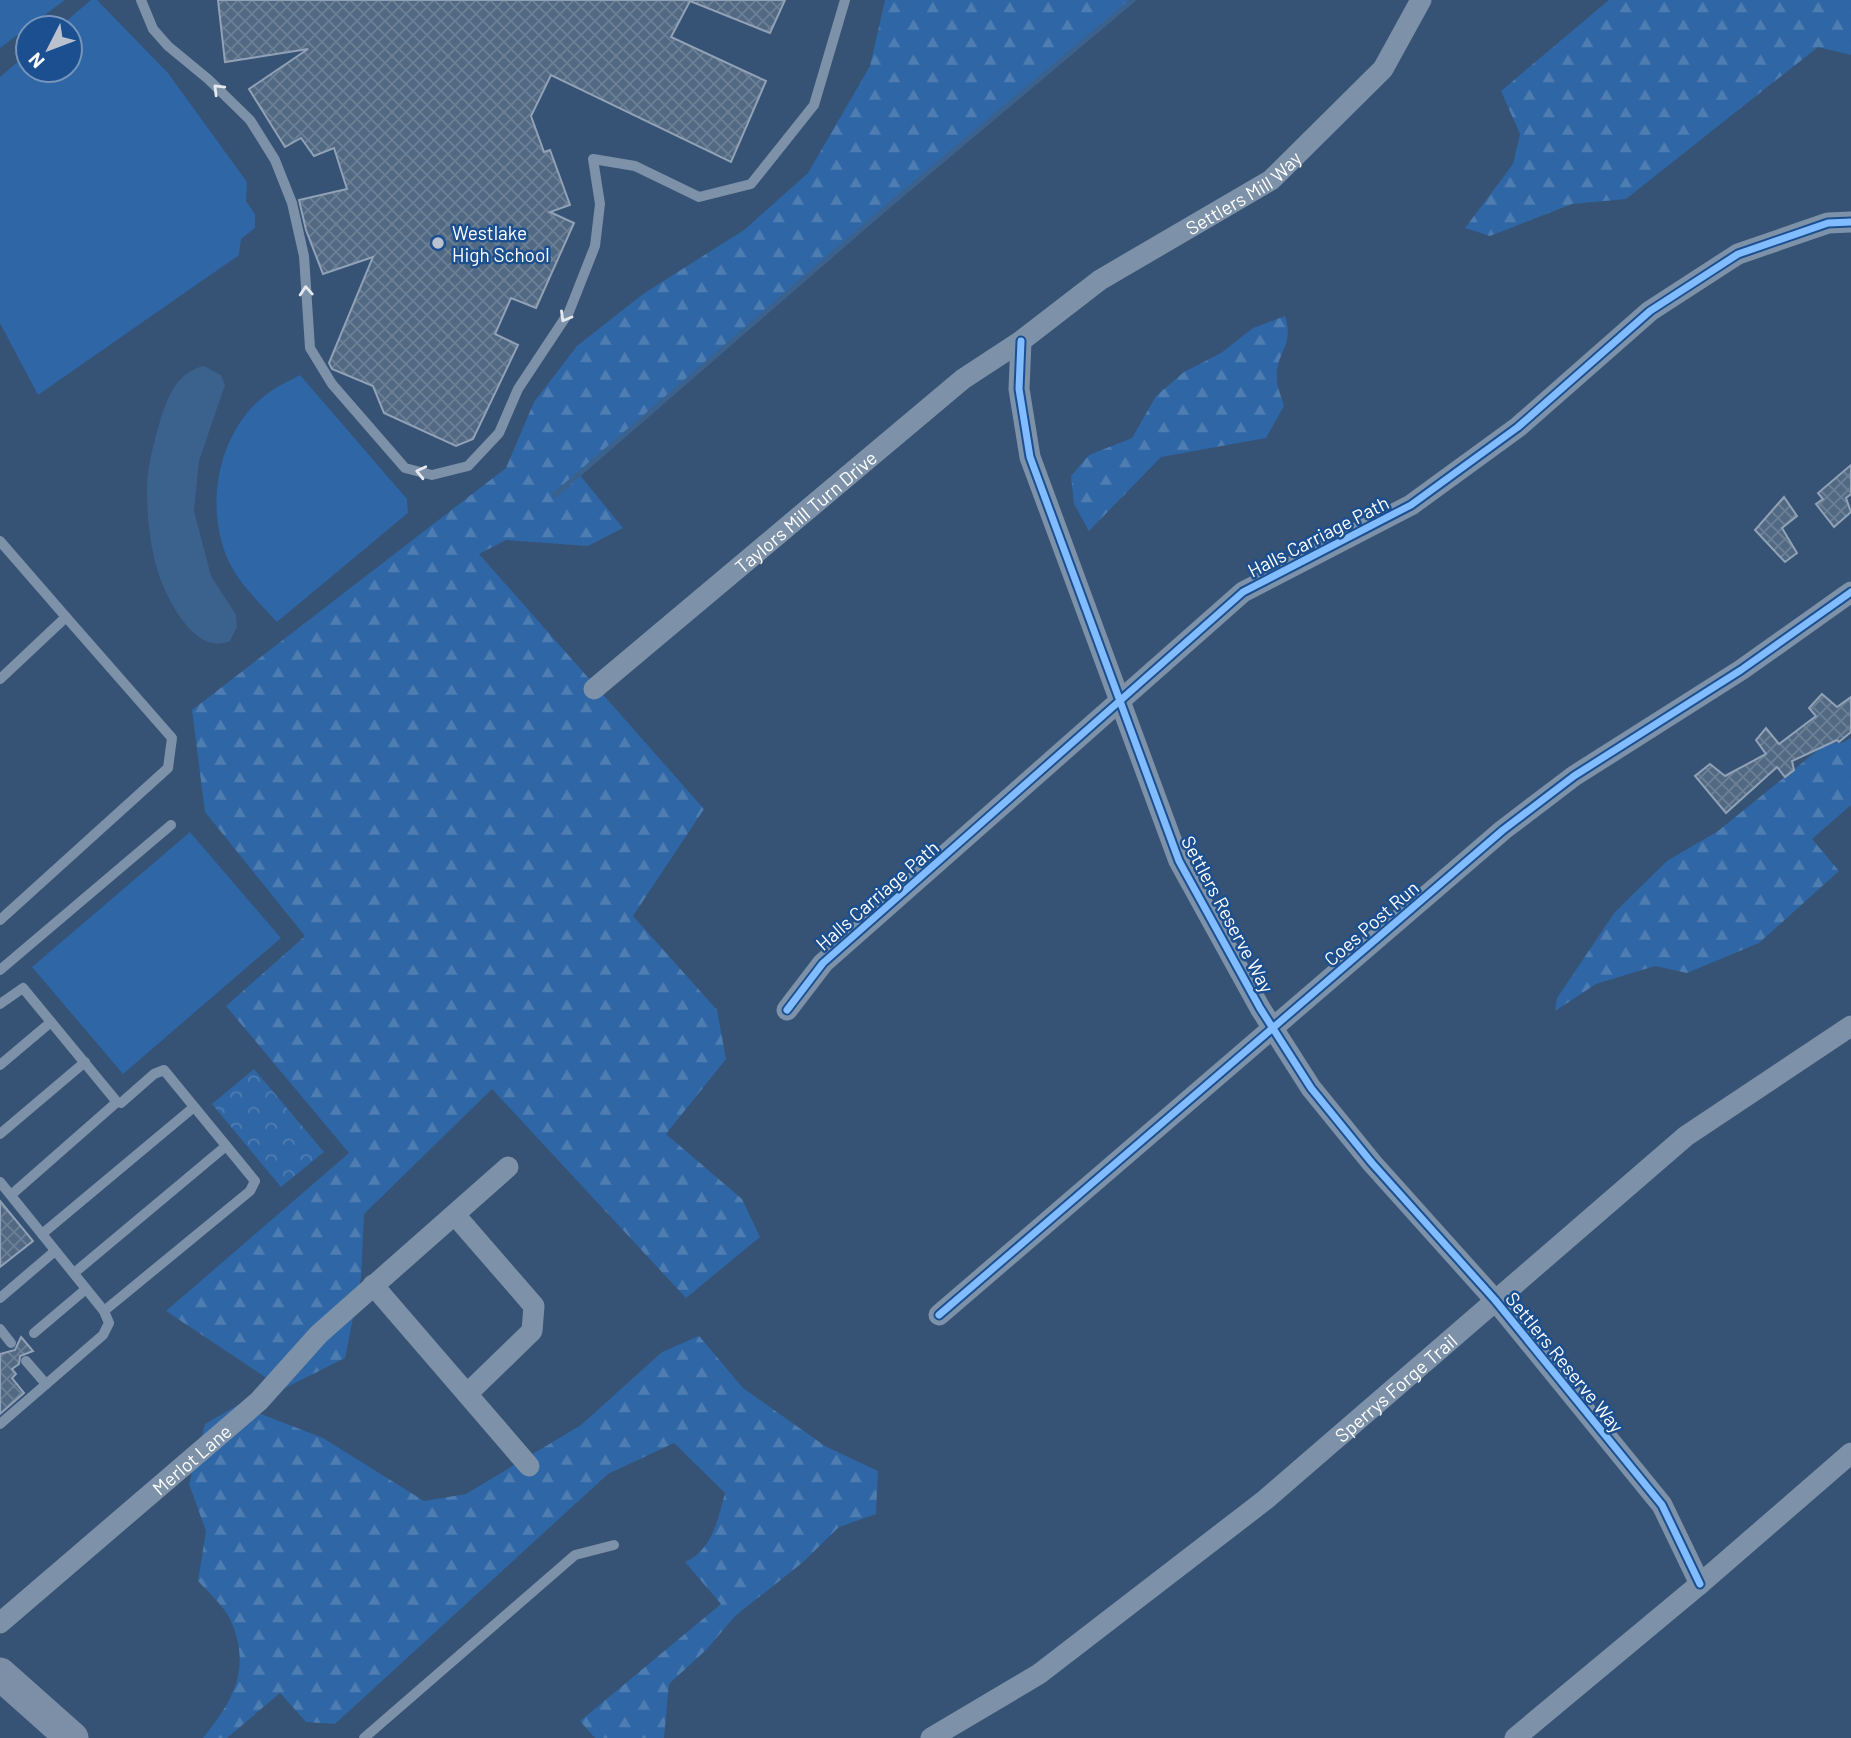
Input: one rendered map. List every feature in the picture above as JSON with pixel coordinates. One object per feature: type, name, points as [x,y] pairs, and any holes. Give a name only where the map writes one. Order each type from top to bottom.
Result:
[{"type":"main road","points":[[0,1674],[72,1738]]},
{"type":"street","name":"Settlers Mill Way","points":[[1021,341],[1100,280],[1271,180],[1383,69],[1421,0]]},
{"type":"street","name":"Halls Carriage Path","points":[[787,1010],[823,963],[1243,592],[1411,505],[1518,427],[1661,304],[1738,254],[1828,223],[1851,222]]},
{"type":"street","name":"Taylors Mill Turn Drive","points":[[594,689],[963,379],[1021,341]]},
{"type":"street","name":"Settlers Reserve Way","points":[[1021,341],[1019,389],[1030,457],[1179,861],[1273,1031],[1311,1088],[1373,1163],[1495,1300],[1661,1505],[1700,1584]]},
{"type":"street","name":"Coes Post Run","points":[[939,1315],[1273,1031],[1503,830],[1564,784],[1741,670],[1851,592]]},
{"type":"street","name":"Sperrys Forge Trail","points":[[931,1738],[1039,1674],[1265,1500],[1686,1136],[1851,1026]]},
{"type":"street","name":"Merlot Lane","points":[[0,1623],[259,1401],[319,1334],[508,1167]]},
{"type":"street","points":[[455,1215],[534,1306],[532,1331],[467,1394]]},
{"type":"street","points":[[373,1285],[529,1466]]},
{"type":"street","points":[[1515,1738],[1700,1584],[1851,1453]]},
{"type":"lane","points":[[141,0],[153,29],[168,47],[208,79],[250,120],[275,160],[292,203],[304,256],[310,348],[332,384],[405,468],[432,475],[468,467],[499,433],[519,388],[569,312],[598,237],[600,204],[593,159],[635,166],[699,197],[751,184],[814,105],[845,0]]},
{"type":"lane","points":[[0,541],[172,738],[168,768],[0,920]]},
{"type":"lane","points":[[0,679],[66,617]]},
{"type":"lane","points":[[0,970],[171,825]]},
{"type":"lane","points":[[0,1004],[23,988],[117,1102]]},
{"type":"lane","points":[[0,1065],[51,1022]]},
{"type":"lane","points":[[0,1134],[85,1062]]},
{"type":"lane","points":[[11,1195],[117,1102],[121,1103],[155,1074],[164,1070],[255,1181],[254,1186],[104,1311]]},
{"type":"lane","points":[[42,1234],[194,1107]]},
{"type":"lane","points":[[74,1273],[226,1146]]},
{"type":"lane","points":[[0,1182],[104,1311],[109,1323],[103,1335],[0,1424]]},
{"type":"lane","points":[[0,1298],[55,1251]]},
{"type":"lane","points":[[34,1333],[86,1289]]},
{"type":"lane","points":[[0,1329],[11,1343]]},
{"type":"lane","points":[[26,1361],[46,1384]]},
{"type":"lane","points":[[364,1738],[575,1555],[614,1545]]},
{"type":"green space","points":[[0,0],[65,0],[46,14],[14,14],[14,38],[0,48]]},
{"type":"green space","points":[[91,0],[97,0],[168,73],[247,182],[246,201],[255,214],[255,228],[241,239],[239,255],[38,395],[0,323],[0,77],[14,65],[14,84],[84,84],[84,14],[74,14]]},
{"type":"green space","points":[[885,0],[1133,0],[887,207],[579,474],[623,528],[588,546],[506,540],[479,554],[704,809],[633,916],[717,1010],[726,1059],[666,1134],[742,1199],[760,1237],[686,1298],[492,1089],[364,1214],[361,1278],[345,1358],[283,1389],[166,1311],[349,1153],[226,1006],[305,936],[205,812],[192,710],[506,468],[534,402],[577,346],[643,294],[744,230],[808,173],[870,66]]},
{"type":"green space","points":[[1609,0],[1851,0],[1851,55],[1818,47],[1626,199],[1572,204],[1490,236],[1465,228],[1513,164],[1520,134],[1501,91]]},
{"type":"green space","points":[[1285,316],[1288,335],[1277,370],[1284,406],[1266,438],[1161,457],[1089,531],[1074,504],[1071,476],[1089,455],[1132,438],[1156,396],[1184,372],[1221,353],[1253,328]]},
{"type":"green space","points":[[300,375],[407,499],[408,513],[277,622],[245,587],[230,564],[217,519],[217,496],[226,450],[236,428],[267,394]]},
{"type":"green space","points":[[1851,738],[1851,805],[1812,839],[1839,871],[1759,943],[1687,973],[1655,966],[1596,984],[1555,1011],[1557,998],[1615,912],[1667,861],[1718,831],[1828,742],[1842,743]]},
{"type":"green space","points":[[190,832],[281,938],[123,1074],[32,967]]},
{"type":"green space","points":[[254,1069],[324,1152],[281,1187],[212,1104]]},
{"type":"green space","points":[[699,1336],[743,1388],[825,1446],[878,1471],[876,1514],[839,1527],[802,1563],[735,1616],[707,1649],[669,1684],[664,1738],[595,1738],[580,1721],[721,1604],[685,1562],[694,1557],[708,1542],[725,1493],[674,1443],[608,1474],[335,1724],[306,1722],[280,1693],[227,1738],[203,1738],[231,1696],[239,1668],[239,1652],[230,1619],[198,1581],[206,1531],[189,1484],[205,1424],[238,1405],[323,1438],[424,1501],[466,1494],[581,1425],[662,1352]]},
{"type":"shaded area","points":[[204,366],[221,375],[225,385],[199,461],[194,511],[211,576],[236,615],[237,627],[230,641],[218,644],[196,635],[186,625],[171,601],[160,578],[154,556],[148,511],[147,480],[166,403],[180,379]]},
{"type":"building","name":"Westlake High School","points":[[218,0],[785,0],[770,33],[690,1],[671,37],[766,81],[731,162],[551,75],[531,116],[544,152],[550,150],[570,205],[550,212],[574,223],[536,308],[511,298],[495,334],[518,345],[473,439],[456,446],[384,413],[373,386],[332,369],[329,363],[373,257],[323,274],[306,230],[299,200],[347,189],[334,148],[314,156],[301,138],[285,147],[249,89],[308,49],[225,62]]},
{"type":"building","points":[[1851,465],[1851,494],[1846,498],[1851,512],[1834,527],[1816,504],[1823,499],[1818,493]]},
{"type":"building","points":[[1784,497],[1797,516],[1782,528],[1797,553],[1785,562],[1755,530]]},
{"type":"building","points":[[1822,694],[1837,707],[1851,697],[1851,732],[1839,742],[1837,740],[1792,761],[1794,770],[1785,777],[1777,767],[1726,813],[1695,776],[1710,764],[1725,776],[1766,754],[1756,740],[1766,728],[1779,744],[1816,716],[1809,708]]},
{"type":"building","points":[[0,1201],[33,1241],[0,1267]]},
{"type":"building","points":[[21,1337],[33,1351],[20,1356],[19,1364],[12,1369],[16,1374],[12,1378],[24,1393],[0,1414],[0,1354],[15,1350]]},
{"type":"waterway","points":[[555,495],[887,207],[1133,0]]},
{"type":"cycle path","points":[[787,1010],[823,963],[1243,592],[1411,505],[1518,427],[1650,311],[1738,254],[1828,223],[1851,222]]},
{"type":"cycle path","points":[[1021,341],[1019,389],[1030,457],[1179,861],[1260,1008],[1311,1088],[1372,1163],[1495,1300],[1662,1505],[1700,1584]]},
{"type":"cycle path","points":[[939,1315],[1503,830],[1574,776],[1741,670],[1851,592]]},
{"type":"place","name":"Westlake High School","points":[[438,243]]}]
